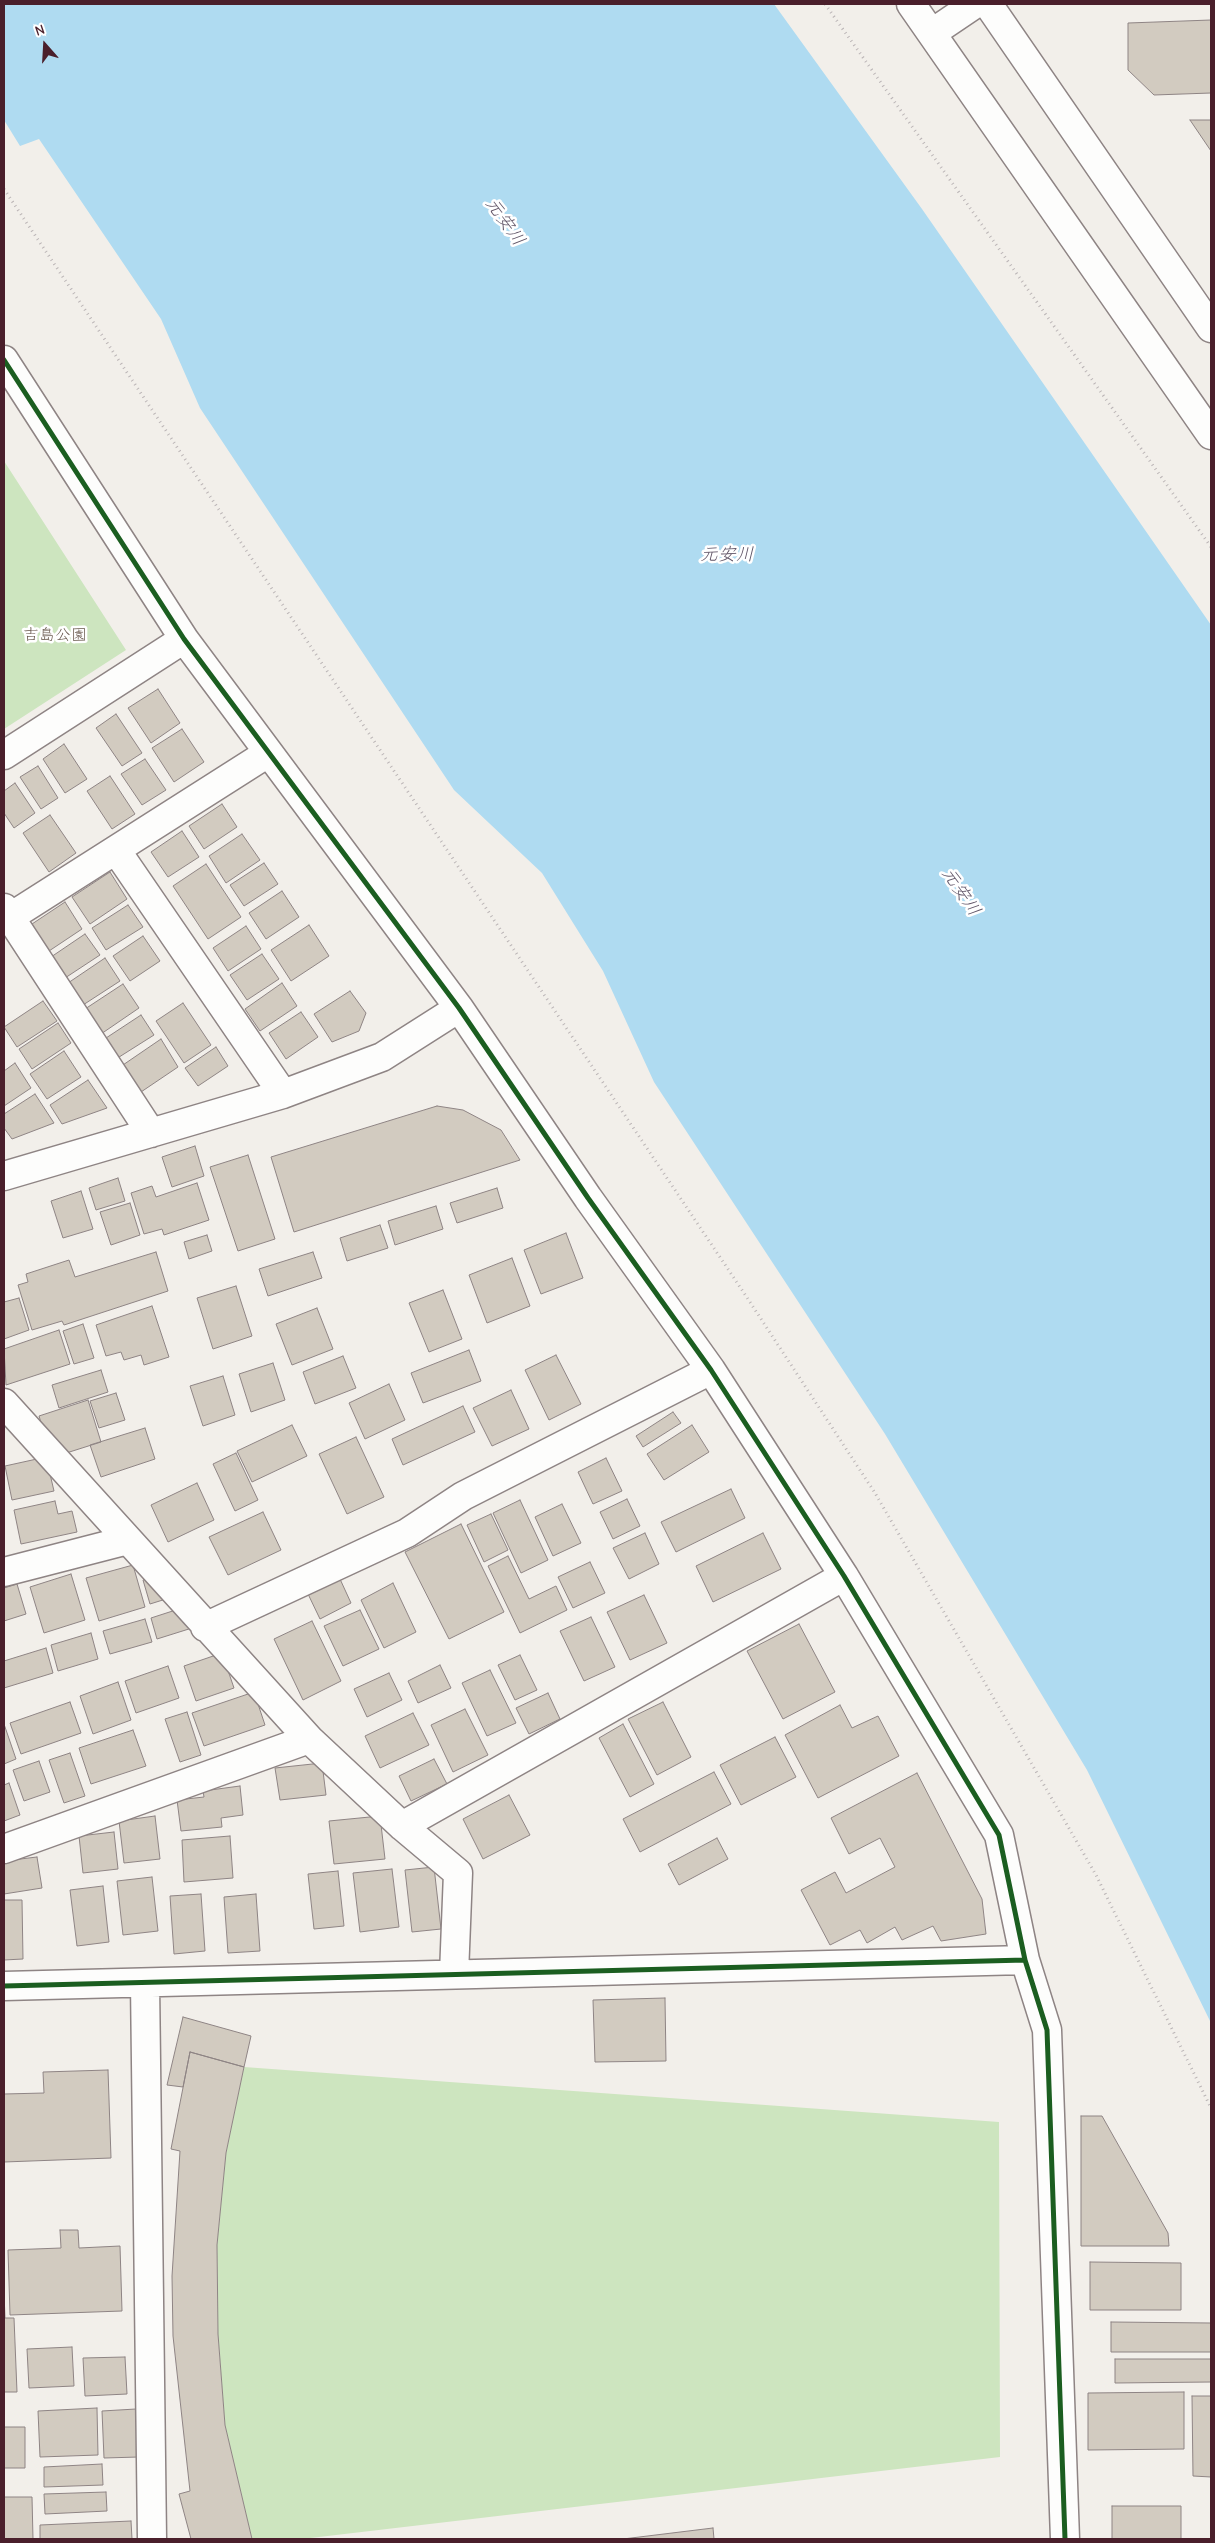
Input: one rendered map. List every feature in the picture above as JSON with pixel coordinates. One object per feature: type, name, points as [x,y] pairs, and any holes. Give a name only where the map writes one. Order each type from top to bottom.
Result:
[{"type":"street","points":[[911,4],[1211,435]]},
{"type":"street","points":[[932,33],[975,4]]},
{"type":"street","points":[[988,4],[1211,328]]},
{"type":"street","points":[[4,360],[184,639],[459,1008],[710,1370],[844,1576],[999,1835],[1025,1960],[1047,2030],[1066,2539]]},
{"type":"street","points":[[4,755],[184,639]]},
{"type":"street","points":[[150,1133],[6,915],[116,850],[268,753]]},
{"type":"street","points":[[116,850],[283,1094]]},
{"type":"street","points":[[4,1176],[283,1094],[382,1057],[459,1008]]},
{"type":"street","points":[[205,1627],[407,1533],[463,1496],[710,1370]]},
{"type":"street","points":[[4,1403],[309,1740],[402,1826],[458,1873],[454,1974]]},
{"type":"street","points":[[4,1572],[128,1540]]},
{"type":"street","points":[[402,1826],[844,1576]]},
{"type":"street","points":[[4,1849],[309,1740]]},
{"type":"street","points":[[4,1986],[1025,1960]]},
{"type":"street","points":[[145,1983],[152,2539]]},
{"type":"path","points":[[826,4],[1211,547]]},
{"type":"path","points":[[4,189],[738,1285],[874,1493],[1096,1875],[1211,2108]]},
{"type":"green space","name":"吉島公園","points":[[4,461],[126,650],[4,729]]},
{"type":"green space","points":[[244,2067],[999,2122],[1000,2457],[302,2539],[252,2539],[225,2425],[218,2334],[217,2245],[226,2153]]},
{"type":"water","name":"元安川","points":[[4,4],[774,4],[922,209],[1211,625],[1211,2023],[1087,1770],[885,1434],[654,1082],[603,971],[542,873],[454,790],[200,408],[161,319],[39,139],[20,146],[4,120]]},
{"type":"building","points":[[1211,20],[1211,93],[1154,95],[1128,70],[1128,23]]},
{"type":"building","points":[[1190,120],[1211,120],[1211,151]]},
{"type":"building","points":[[158,689],[180,723],[151,743],[128,708]]},
{"type":"building","points":[[116,714],[142,753],[122,766],[96,728]]},
{"type":"building","points":[[182,729],[204,762],[174,782],[152,748]]},
{"type":"building","points":[[64,744],[87,779],[65,793],[43,759]]},
{"type":"building","points":[[145,759],[166,790],[142,805],[121,774]]},
{"type":"building","points":[[38,766],[58,798],[41,809],[20,777]]},
{"type":"building","points":[[110,776],[135,814],[112,829],[87,791]]},
{"type":"building","points":[[15,783],[35,813],[14,828],[4,813],[4,791]]},
{"type":"building","points":[[222,804],[237,827],[204,849],[189,826]]},
{"type":"building","points":[[50,815],[76,853],[49,872],[23,833]]},
{"type":"building","points":[[182,831],[199,857],[168,877],[151,852]]},
{"type":"building","points":[[242,834],[260,860],[226,883],[209,856]]},
{"type":"building","points":[[264,863],[278,884],[244,906],[230,885]]},
{"type":"building","points":[[206,864],[241,917],[208,939],[173,886]]},
{"type":"building","points":[[110,872],[127,899],[90,924],[72,897]]},
{"type":"building","points":[[282,891],[299,917],[266,939],[249,913]]},
{"type":"building","points":[[65,902],[82,929],[46,953],[29,926]]},
{"type":"building","points":[[128,905],[143,927],[106,950],[92,928]]},
{"type":"building","points":[[309,925],[329,956],[291,981],[271,950]]},
{"type":"building","points":[[246,926],[261,949],[228,971],[213,948]]},
{"type":"building","points":[[85,934],[100,955],[65,978],[51,957]]},
{"type":"building","points":[[143,936],[160,961],[130,981],[113,956]]},
{"type":"building","points":[[262,954],[279,979],[247,1000],[230,975]]},
{"type":"building","points":[[105,958],[120,981],[83,1005],[68,983]]},
{"type":"building","points":[[282,983],[297,1006],[260,1031],[245,1009]]},
{"type":"building","points":[[123,984],[139,1008],[101,1034],[85,1009]]},
{"type":"building","points":[[350,991],[366,1013],[359,1031],[332,1042],[314,1014]]},
{"type":"building","points":[[43,1001],[57,1021],[17,1047],[4,1027]]},
{"type":"building","points":[[183,1003],[211,1045],[184,1063],[156,1021]]},
{"type":"building","points":[[301,1012],[318,1037],[286,1059],[269,1033]]},
{"type":"building","points":[[141,1015],[154,1035],[116,1059],[103,1040]]},
{"type":"building","points":[[58,1023],[71,1043],[32,1069],[19,1049]]},
{"type":"building","points":[[161,1039],[178,1067],[138,1094],[120,1067]]},
{"type":"building","points":[[216,1047],[228,1066],[198,1086],[185,1068]]},
{"type":"building","points":[[64,1051],[81,1077],[47,1099],[30,1074]]},
{"type":"building","points":[[15,1063],[31,1088],[4,1106],[4,1071]]},
{"type":"building","points":[[88,1080],[107,1108],[62,1124],[50,1105]]},
{"type":"building","points":[[35,1094],[54,1123],[12,1139],[4,1128],[4,1114]]},
{"type":"building","points":[[437,1106],[463,1110],[501,1130],[520,1160],[294,1232],[271,1157]]},
{"type":"building","points":[[195,1146],[204,1176],[172,1187],[162,1157]]},
{"type":"building","points":[[248,1155],[275,1239],[238,1251],[210,1167]]},
{"type":"building","points":[[118,1178],[125,1201],[96,1210],[89,1188]]},
{"type":"building","points":[[197,1183],[209,1220],[164,1235],[162,1229],[144,1234],[131,1193],[152,1186],[156,1197]]},
{"type":"building","points":[[497,1188],[503,1208],[457,1223],[450,1203]]},
{"type":"building","points":[[81,1191],[93,1229],[63,1238],[51,1201]]},
{"type":"building","points":[[130,1203],[140,1235],[111,1245],[100,1212]]},
{"type":"building","points":[[436,1206],[443,1229],[395,1245],[388,1221]]},
{"type":"building","points":[[380,1225],[388,1248],[347,1261],[340,1238]]},
{"type":"building","points":[[566,1233],[583,1278],[541,1294],[524,1250]]},
{"type":"building","points":[[207,1235],[212,1251],[189,1259],[184,1242]]},
{"type":"building","points":[[156,1252],[168,1291],[64,1325],[62,1321],[32,1330],[18,1285],[28,1282],[26,1274],[69,1260],[75,1277]]},
{"type":"building","points":[[313,1252],[322,1278],[268,1296],[259,1269]]},
{"type":"building","points":[[512,1258],[530,1306],[487,1323],[469,1275]]},
{"type":"building","points":[[236,1286],[252,1336],[213,1349],[197,1298]]},
{"type":"building","points":[[443,1290],[462,1339],[429,1352],[409,1303]]},
{"type":"building","points":[[19,1298],[29,1330],[4,1339],[4,1302]]},
{"type":"building","points":[[152,1306],[169,1357],[144,1365],[141,1355],[124,1360],[121,1352],[106,1356],[96,1325]]},
{"type":"building","points":[[317,1308],[333,1349],[292,1365],[276,1324]]},
{"type":"building","points":[[83,1324],[94,1358],[74,1364],[63,1331]]},
{"type":"building","points":[[59,1330],[70,1364],[6,1385],[4,1349]]},
{"type":"building","points":[[469,1350],[481,1381],[423,1403],[411,1373]]},
{"type":"building","points":[[556,1355],[581,1404],[549,1420],[525,1370]]},
{"type":"building","points":[[343,1356],[356,1388],[315,1404],[303,1372]]},
{"type":"building","points":[[273,1363],[285,1400],[251,1412],[239,1374]]},
{"type":"building","points":[[101,1370],[108,1392],[59,1408],[52,1385]]},
{"type":"building","points":[[223,1376],[235,1415],[203,1426],[190,1386]]},
{"type":"building","points":[[389,1384],[405,1420],[365,1439],[349,1403]]},
{"type":"building","points":[[511,1390],[529,1429],[492,1446],[473,1408]]},
{"type":"building","points":[[116,1393],[125,1420],[99,1428],[90,1401]]},
{"type":"building","points":[[88,1400],[101,1442],[60,1455],[54,1437],[46,1439],[39,1416]]},
{"type":"building","points":[[463,1406],[475,1432],[403,1465],[392,1439]]},
{"type":"building","points":[[673,1412],[681,1423],[643,1447],[636,1436]]},
{"type":"building","points":[[292,1425],[307,1456],[252,1482],[237,1451]]},
{"type":"building","points":[[692,1425],[709,1452],[664,1480],[647,1454]]},
{"type":"building","points":[[145,1428],[155,1459],[101,1477],[90,1445]]},
{"type":"building","points":[[356,1437],[384,1497],[347,1514],[319,1454]]},
{"type":"building","points":[[236,1453],[258,1500],[235,1511],[213,1464]]},
{"type":"building","points":[[46,1457],[54,1491],[12,1500],[5,1466]]},
{"type":"building","points":[[606,1458],[622,1491],[593,1504],[578,1472]]},
{"type":"building","points":[[197,1483],[214,1520],[168,1542],[151,1505]]},
{"type":"building","points":[[731,1489],[745,1518],[676,1552],[661,1522]]},
{"type":"building","points":[[627,1499],[640,1526],[613,1539],[600,1512]]},
{"type":"building","points":[[520,1500],[548,1560],[521,1573],[493,1513]]},
{"type":"building","points":[[55,1501],[58,1514],[72,1511],[77,1532],[21,1544],[14,1510]]},
{"type":"building","points":[[562,1504],[581,1543],[553,1556],[535,1517]]},
{"type":"building","points":[[263,1512],[281,1550],[228,1575],[209,1537]]},
{"type":"building","points":[[491,1514],[508,1550],[484,1562],[467,1525]]},
{"type":"building","points":[[461,1524],[504,1612],[449,1639],[405,1552]]},
{"type":"building","points":[[645,1533],[659,1564],[629,1579],[613,1548]]},
{"type":"building","points":[[763,1533],[781,1569],[713,1602],[696,1566]]},
{"type":"building","points":[[508,1556],[529,1599],[556,1586],[567,1610],[520,1633],[488,1566]]},
{"type":"building","points":[[590,1562],[605,1593],[573,1608],[558,1577]]},
{"type":"building","points":[[133,1565],[145,1607],[99,1621],[86,1578]]},
{"type":"building","points":[[71,1574],[85,1620],[44,1633],[30,1587]]},
{"type":"building","points":[[159,1575],[166,1599],[150,1604],[143,1580]]},
{"type":"building","points":[[340,1579],[351,1603],[320,1619],[308,1594]]},
{"type":"building","points":[[393,1583],[416,1632],[384,1648],[361,1600]]},
{"type":"building","points":[[17,1584],[26,1614],[4,1621],[4,1588]]},
{"type":"building","points":[[644,1595],[667,1643],[630,1660],[607,1612]]},
{"type":"building","points":[[185,1607],[192,1628],[157,1639],[151,1618]]},
{"type":"building","points":[[360,1610],[379,1649],[343,1666],[324,1626]]},
{"type":"building","points":[[591,1617],[615,1667],[584,1681],[560,1631]]},
{"type":"building","points":[[145,1619],[152,1642],[110,1654],[103,1631]]},
{"type":"building","points":[[312,1621],[341,1681],[303,1700],[274,1639]]},
{"type":"building","points":[[799,1624],[835,1692],[783,1719],[747,1651]]},
{"type":"building","points":[[91,1633],[98,1659],[58,1671],[51,1645]]},
{"type":"building","points":[[46,1648],[53,1673],[4,1688],[4,1661]]},
{"type":"building","points":[[222,1653],[234,1688],[196,1701],[184,1666]]},
{"type":"building","points":[[520,1655],[537,1690],[515,1700],[498,1665]]},
{"type":"building","points":[[440,1665],[451,1688],[418,1703],[408,1681]]},
{"type":"building","points":[[168,1666],[179,1698],[136,1713],[125,1681]]},
{"type":"building","points":[[490,1670],[516,1723],[487,1736],[462,1683]]},
{"type":"building","points":[[389,1673],[402,1700],[367,1717],[354,1689]]},
{"type":"building","points":[[118,1682],[131,1720],[93,1734],[80,1696]]},
{"type":"building","points":[[254,1692],[265,1725],[204,1746],[192,1713]]},
{"type":"building","points":[[548,1693],[560,1719],[529,1734],[516,1708]]},
{"type":"building","points":[[70,1702],[81,1733],[21,1754],[10,1723]]},
{"type":"building","points":[[663,1702],[691,1757],[657,1775],[628,1719]]},
{"type":"building","points":[[840,1705],[852,1728],[878,1716],[899,1756],[818,1798],[785,1735]]},
{"type":"building","points":[[465,1709],[488,1755],[453,1772],[431,1725]]},
{"type":"building","points":[[187,1712],[201,1755],[180,1762],[165,1719]]},
{"type":"building","points":[[413,1713],[429,1745],[380,1768],[365,1736]]},
{"type":"building","points":[[4,1724],[16,1759],[4,1764]]},
{"type":"building","points":[[623,1724],[654,1784],[630,1797],[599,1738]]},
{"type":"building","points":[[133,1730],[146,1766],[91,1784],[79,1748]]},
{"type":"building","points":[[775,1737],[796,1777],[741,1805],[720,1765]]},
{"type":"building","points":[[70,1753],[85,1796],[64,1803],[49,1760]]},
{"type":"building","points":[[434,1759],[447,1784],[411,1801],[399,1776]]},
{"type":"building","points":[[39,1761],[50,1792],[24,1801],[13,1770]]},
{"type":"building","points":[[322,1763],[326,1795],[280,1800],[275,1768]]},
{"type":"building","points":[[714,1772],[731,1804],[640,1852],[623,1819]]},
{"type":"building","points":[[917,1773],[982,1899],[986,1934],[941,1941],[933,1926],[902,1940],[895,1927],[867,1943],[860,1930],[830,1945],[801,1890],[835,1872],[846,1893],[895,1867],[880,1838],[849,1854],[831,1818]]},
{"type":"building","points":[[9,1783],[20,1815],[4,1821],[4,1785]]},
{"type":"building","points":[[240,1786],[243,1815],[221,1818],[222,1827],[181,1831],[177,1800],[204,1797],[203,1791]]},
{"type":"building","points":[[509,1795],[530,1835],[483,1859],[463,1819]]},
{"type":"building","points":[[155,1816],[160,1859],[124,1863],[119,1821]]},
{"type":"building","points":[[380,1816],[385,1859],[334,1864],[329,1821]]},
{"type":"building","points":[[114,1832],[118,1869],[83,1873],[79,1836]]},
{"type":"building","points":[[230,1836],[233,1878],[184,1882],[182,1840]]},
{"type":"building","points":[[717,1838],[728,1859],[679,1885],[668,1864]]},
{"type":"building","points":[[37,1857],[42,1888],[4,1894],[4,1861]]},
{"type":"building","points":[[434,1867],[441,1929],[412,1932],[405,1870]]},
{"type":"building","points":[[392,1869],[399,1927],[360,1932],[353,1873]]},
{"type":"building","points":[[338,1871],[344,1926],[314,1929],[308,1874]]},
{"type":"building","points":[[152,1877],[158,1931],[123,1935],[117,1881]]},
{"type":"building","points":[[103,1886],[109,1942],[77,1946],[70,1890]]},
{"type":"building","points":[[201,1894],[205,1951],[174,1954],[170,1896]]},
{"type":"building","points":[[256,1894],[260,1951],[228,1953],[224,1897]]},
{"type":"building","points":[[4,1900],[22,1900],[23,1959],[4,1960]]},
{"type":"building","points":[[665,1998],[666,2061],[595,2062],[593,2000]]},
{"type":"building","points":[[183,2017],[251,2036],[244,2067],[190,2052],[183,2087],[167,2085]]},
{"type":"building","points":[[190,2052],[244,2067],[226,2153],[217,2245],[218,2334],[225,2425],[252,2539],[191,2539],[179,2494],[190,2491],[173,2336],[172,2276],[180,2151],[171,2149]]},
{"type":"building","points":[[108,2070],[111,2158],[4,2162],[4,2094],[44,2093],[43,2072]]},
{"type":"building","points":[[1081,2116],[1102,2116],[1168,2233],[1169,2246],[1081,2246]]},
{"type":"building","points":[[60,2230],[78,2230],[79,2248],[120,2246],[122,2311],[10,2315],[8,2250],[61,2248]]},
{"type":"building","points":[[1090,2262],[1181,2263],[1181,2310],[1090,2310]]},
{"type":"building","points":[[4,2293],[5,2318],[14,2318],[17,2392],[4,2392]]},
{"type":"building","points":[[1111,2322],[1211,2323],[1211,2352],[1111,2352]]},
{"type":"building","points":[[72,2347],[74,2386],[29,2388],[27,2349]]},
{"type":"building","points":[[125,2357],[127,2394],[85,2396],[83,2358]]},
{"type":"building","points":[[1115,2359],[1211,2359],[1211,2382],[1115,2383]]},
{"type":"building","points":[[1184,2392],[1184,2449],[1088,2450],[1088,2393]]},
{"type":"building","points":[[1192,2396],[1211,2396],[1211,2477],[1193,2476]]},
{"type":"building","points":[[97,2408],[98,2455],[40,2457],[38,2411]]},
{"type":"building","points":[[136,2409],[139,2457],[104,2458],[102,2411]]},
{"type":"building","points":[[4,2427],[25,2427],[25,2468],[4,2468]]},
{"type":"building","points":[[102,2464],[103,2485],[44,2487],[44,2467]]},
{"type":"building","points":[[106,2492],[107,2511],[45,2514],[44,2494]]},
{"type":"building","points":[[4,2497],[32,2497],[33,2539],[4,2539]]},
{"type":"building","points":[[1112,2506],[1181,2506],[1181,2539],[1112,2539]]},
{"type":"building","points":[[131,2521],[132,2539],[40,2539],[40,2525]]},
{"type":"building","points":[[713,2528],[714,2539],[623,2539]]},
{"type":"cycle path","points":[[4,360],[184,639],[459,1008],[588,1198],[711,1370],[844,1576],[999,1835],[1025,1960],[1047,2030],[1065,2539]]},
{"type":"cycle path","points":[[4,1986],[1025,1960]]}]
